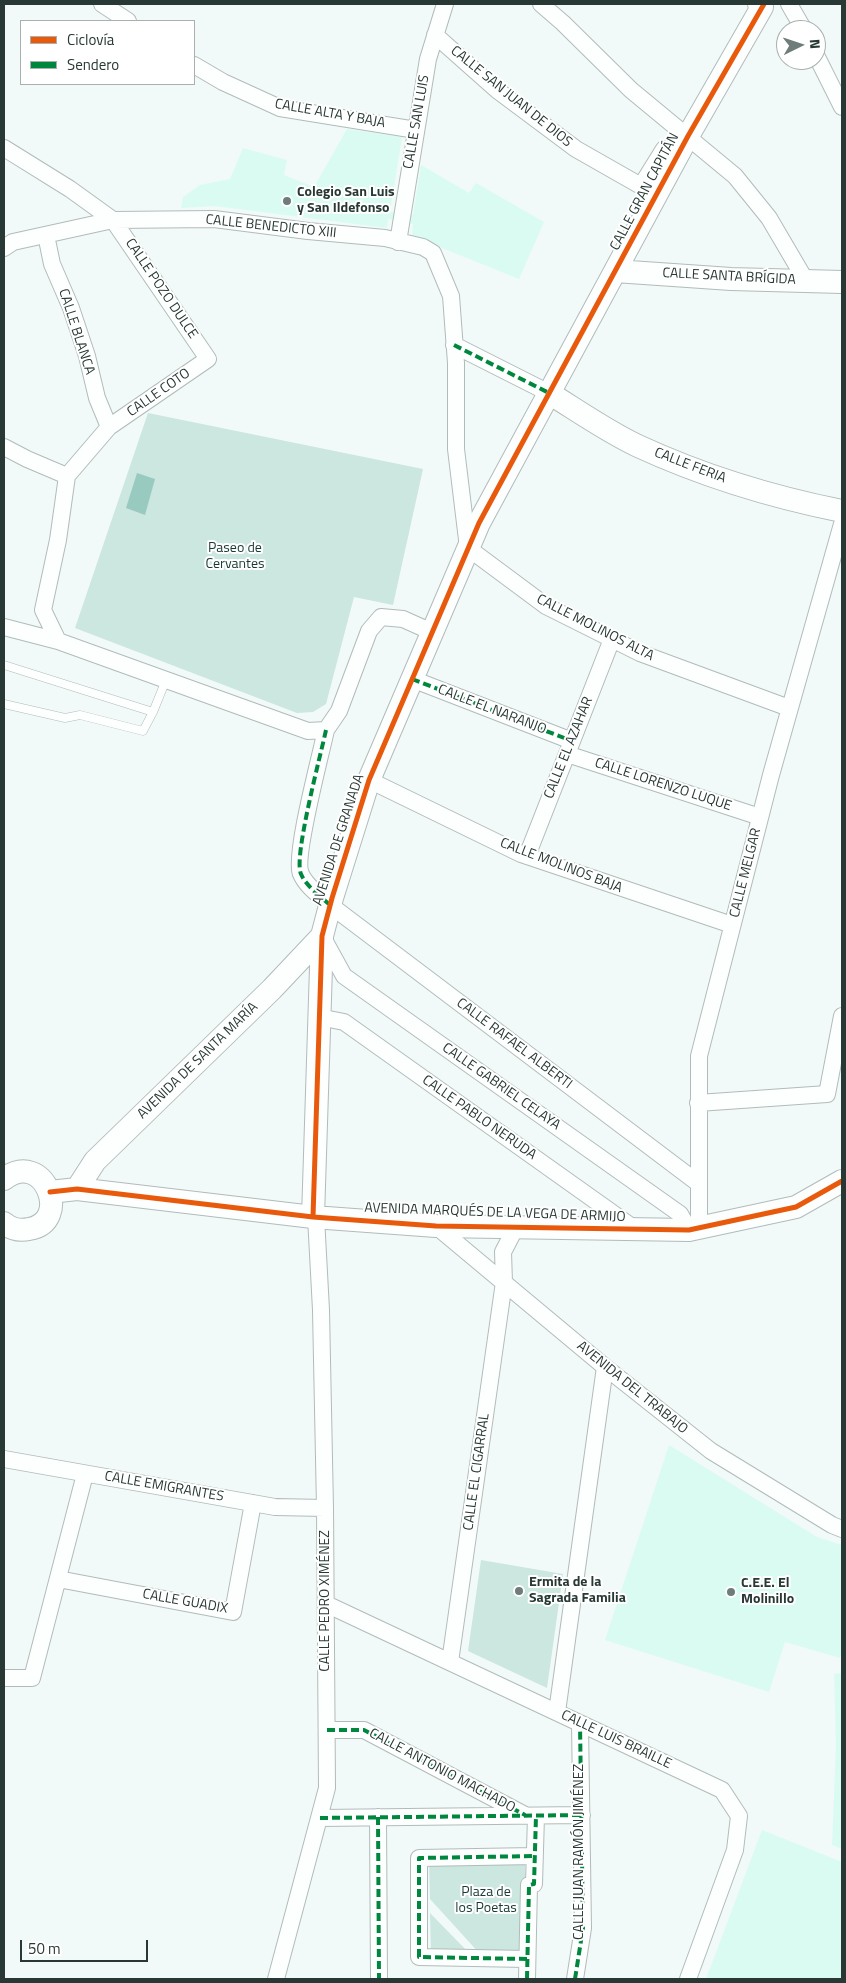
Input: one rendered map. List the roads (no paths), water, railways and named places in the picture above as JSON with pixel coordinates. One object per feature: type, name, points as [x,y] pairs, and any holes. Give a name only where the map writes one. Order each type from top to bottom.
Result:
[{"type":"street","points":[[102,4],[126,20]]},
{"type":"street","name":"CALLE SAN LUIS","points":[[398,242],[428,59],[445,4]]},
{"type":"street","points":[[541,4],[631,90],[735,176],[769,218],[806,281]]},
{"type":"street","points":[[788,4],[798,20]]},
{"type":"street","name":"CALLE GRAN CAPITÁN","points":[[468,548],[549,393],[688,136],[762,5]]},
{"type":"street","name":"CALLE SAN JUAN DE DIOS","points":[[435,35],[498,90],[576,149],[641,186],[664,149],[677,157]]},
{"type":"street","name":"CALLE ALTA Y BAJA","points":[[195,66],[223,82],[280,108],[416,130]]},
{"type":"street","points":[[824,70],[842,107]]},
{"type":"street","name":"CALLE POZO DULCE","points":[[4,148],[70,189],[113,220],[208,359]]},
{"type":"street","name":"CALLE BENEDICTO XIII","points":[[4,248],[13,242],[113,220],[214,218],[308,231],[385,238],[423,247],[433,253],[451,296],[456,448],[468,548]]},
{"type":"street","name":"CALLE BLANCA","points":[[46,235],[52,264],[71,308],[87,356],[97,398],[109,428]]},
{"type":"street","name":"CALLE SANTA BRÍGIDA","points":[[615,271],[731,279],[842,282]]},
{"type":"street","points":[[454,345],[549,393]]},
{"type":"street","name":"CALLE COTO","points":[[109,428],[208,359]]},
{"type":"street","name":"CALLE FERIA","points":[[549,393],[637,445],[708,475],[816,506],[842,511]]},
{"type":"street","points":[[58,641],[43,610],[58,540],[68,476],[109,428]]},
{"type":"street","points":[[4,447],[68,476]]},
{"type":"street","name":"CALLE MELGAR","points":[[694,1230],[698,1183],[699,1056],[760,817],[842,524]]},
{"type":"street","name":"AVENIDA DE GRANADA","points":[[314,1217],[322,936],[369,780],[468,548]]},
{"type":"street","name":"CALLE MOLINOS ALTA","points":[[468,548],[546,606],[640,654],[790,708]]},
{"type":"street","points":[[4,627],[58,641],[308,731],[326,730],[340,711],[368,631],[381,616],[403,619],[432,632]]},
{"type":"street","name":"CALLE EL AZAHAR","points":[[527,856],[612,640]]},
{"type":"street","name":"CALLE EL NARANJO","points":[[412,679],[570,748]]},
{"type":"street","name":"CALLE RAFAEL ALBERTI","points":[[326,730],[303,836],[299,864],[301,874],[309,886],[330,905],[698,1183]]},
{"type":"street","name":"CALLE LORENZO LUQUE","points":[[570,748],[760,817]]},
{"type":"street","name":"CALLE MOLINOS BAJA","points":[[369,780],[527,856],[732,925]]},
{"type":"street","name":"AVENIDA DE SANTA MARÍA","points":[[77,1189],[96,1161],[272,989],[322,936]]},
{"type":"street","name":"CALLE GABRIEL CELAYA","points":[[322,936],[344,976],[680,1214],[694,1230]]},
{"type":"street","points":[[698,1103],[827,1094],[842,1016]]},
{"type":"street","name":"CALLE PABLO NERUDA","points":[[320,1017],[344,1022],[635,1229]]},
{"type":"street","points":[[4,1179],[16,1172],[29,1172],[40,1177],[48,1187],[52,1197],[50,1210],[43,1222],[32,1229],[18,1230],[4,1225]]},
{"type":"street","name":"AVENIDA MARQUÉS DE LA VEGA DE ARMIJO","points":[[50,1192],[77,1189],[314,1217],[436,1226],[694,1230],[796,1207],[842,1181]]},
{"type":"street","name":"CALLE PEDRO XIMÉNEZ","points":[[276,1979],[327,1788],[325,1508],[321,1310],[314,1217]]},
{"type":"street","name":"AVENIDA DEL TRABAJO","points":[[436,1226],[711,1451],[832,1525],[842,1529]]},
{"type":"street","name":"CALLE EL CIGARRAL","points":[[450,1662],[504,1282],[503,1252],[516,1227]]},
{"type":"street","points":[[557,1712],[606,1367]]},
{"type":"street","name":"CALLE EMIGRANTES","points":[[4,1459],[275,1507],[325,1508]]},
{"type":"street","points":[[4,1678],[32,1678],[85,1474]]},
{"type":"street","name":"CALLE GUADIX","points":[[58,1579],[233,1612],[253,1503]]},
{"type":"street","name":"CALLE LUIS BRAILLE","points":[[326,1604],[722,1790],[739,1816],[735,1850],[688,1979]]},
{"type":"street","name":"CALLE JUAN RAMÓN JIMÉNEZ","points":[[576,1979],[583,1928],[580,1724]]},
{"type":"street","name":"CALLE ANTONIO MACHADO","points":[[327,1730],[364,1730],[532,1816]]},
{"type":"street","name":"CALLE ANTONIO MACHADO","points":[[320,1818],[582,1815]]},
{"type":"street","points":[[527,1979],[528,1885],[534,1884],[532,1816]]},
{"type":"street","points":[[378,1817],[379,1979]]},
{"type":"street","points":[[527,1959],[419,1957],[419,1858],[534,1856]]},
{"type":"lane","points":[[4,666],[154,712]]},
{"type":"lane","points":[[4,704],[65,718],[80,715],[143,731],[154,712],[166,680]]},
{"type":"place","name":"Colegio San Luis y San Ildefonso","points":[[287,201]]},
{"type":"place","name":"Ermita de la Sagrada Familia","points":[[519,1591]]},
{"type":"place","name":"C.E.E. El Molinillo","points":[[731,1592]]},
{"type":"park label","name":"Paseo de Cervantes","points":[[235,558]]},
{"type":"park label","name":"Plaza de los Poetas","points":[[486,1902]]}]
